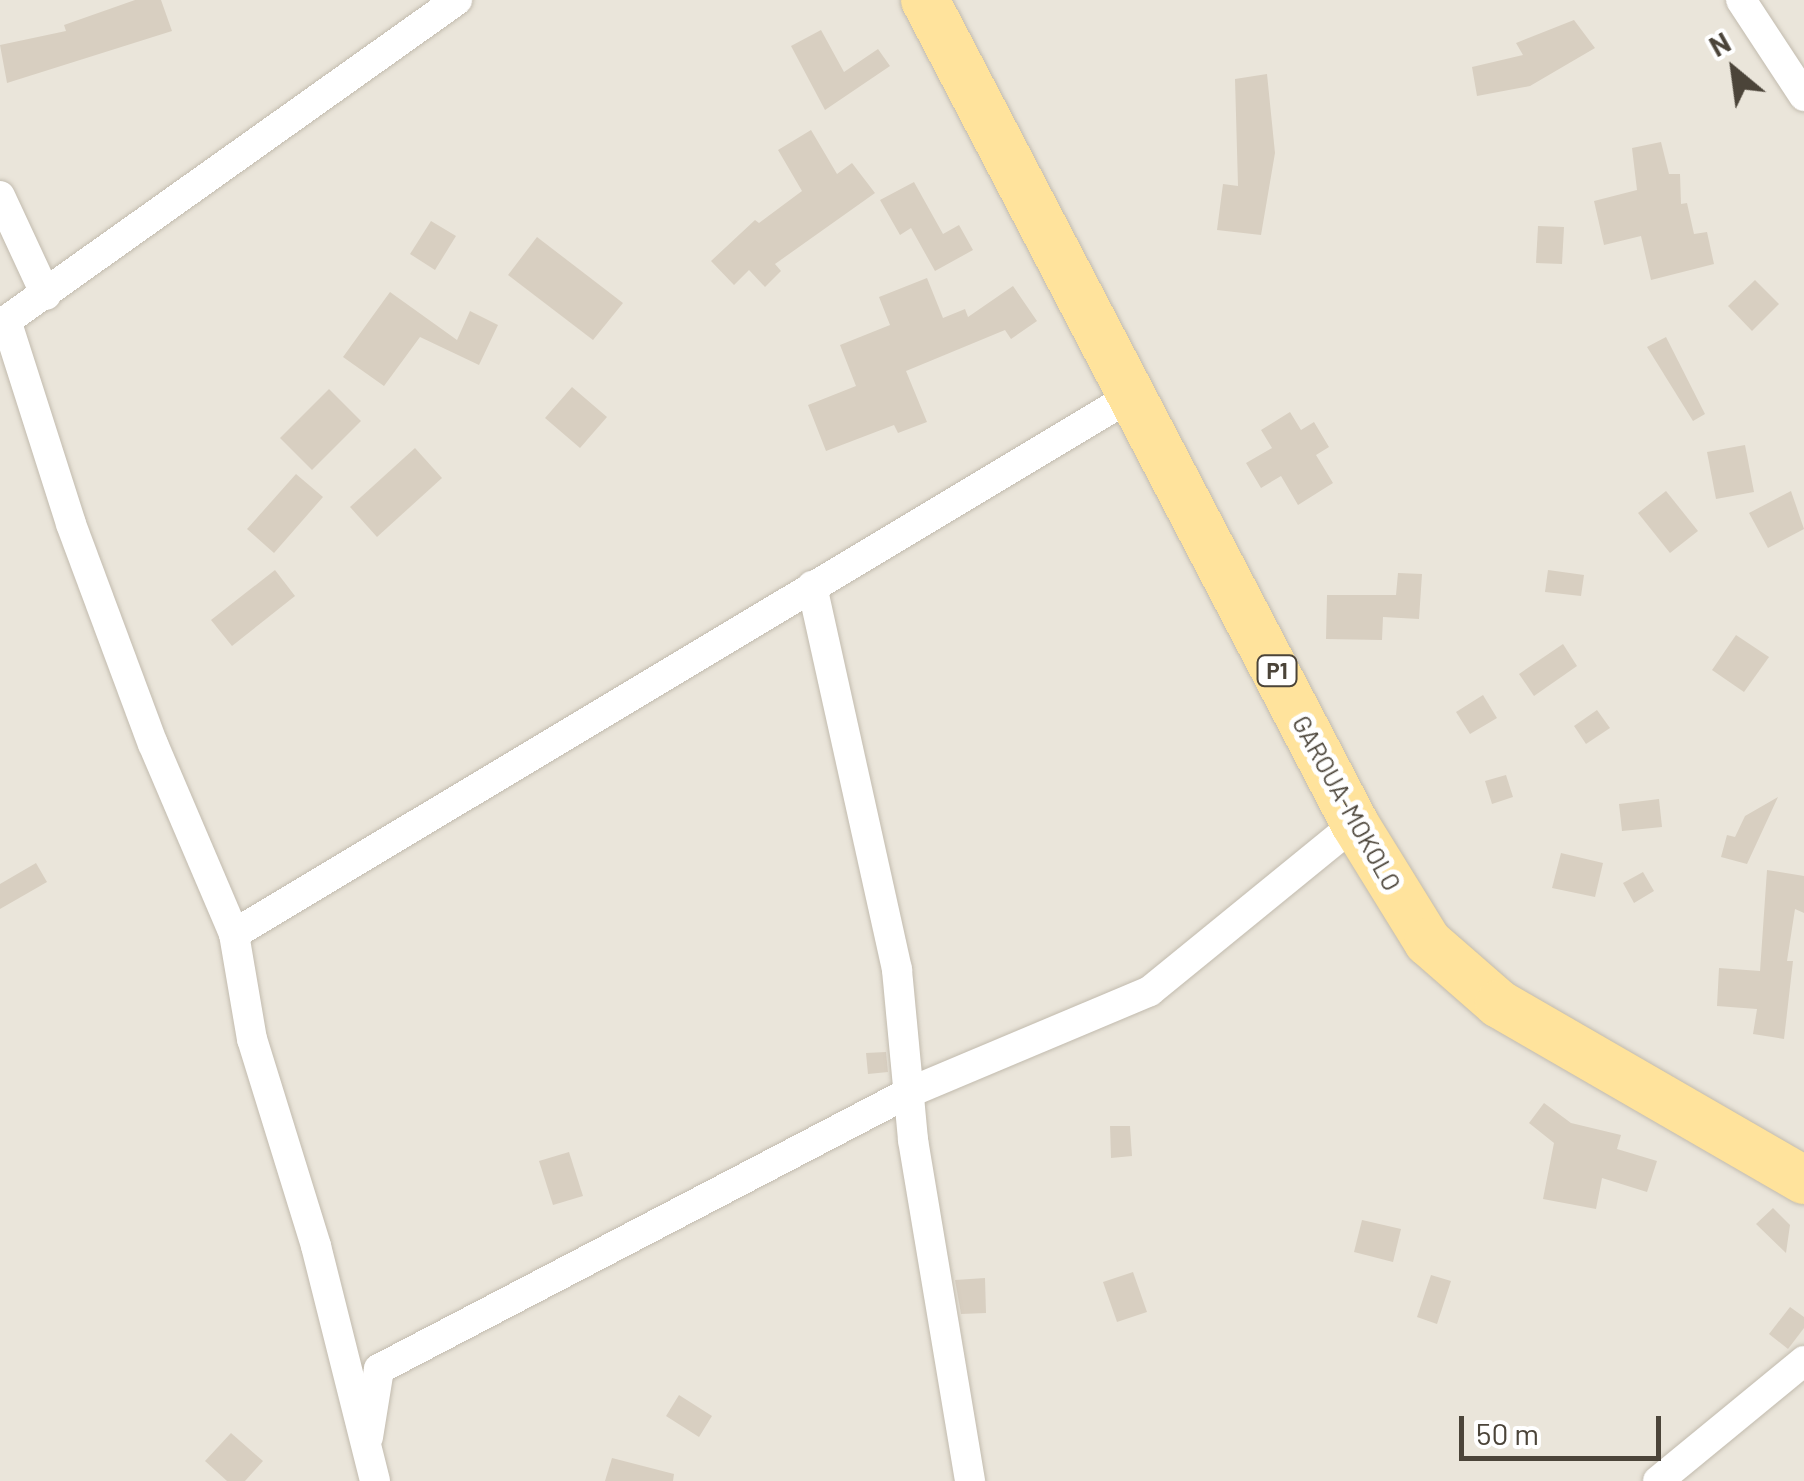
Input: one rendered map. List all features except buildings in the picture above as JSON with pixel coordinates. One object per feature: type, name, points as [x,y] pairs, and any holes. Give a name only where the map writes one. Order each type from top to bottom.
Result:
[{"type":"main road","name":"GAROUA-MOKOLO","points":[[925,0],[1135,394],[1355,824],[1410,918],[1452,967],[1499,1004],[1804,1180]]},
{"type":"street","points":[[370,1467],[316,1246],[252,1039],[234,934],[125,670],[3,322],[457,0]]},
{"type":"street","points":[[1741,0],[1804,96]]},
{"type":"street","points":[[0,196],[46,295]]},
{"type":"street","points":[[234,934],[1135,394]]},
{"type":"street","points":[[812,586],[896,970],[910,1092],[970,1481]]},
{"type":"street","points":[[370,1467],[379,1370],[910,1092],[1150,991],[1355,824]]},
{"type":"street","points":[[1658,1481],[1804,1361]]},
{"type":"shaded area","points":[[0,0],[1804,0],[1804,1481],[0,1481]]}]
